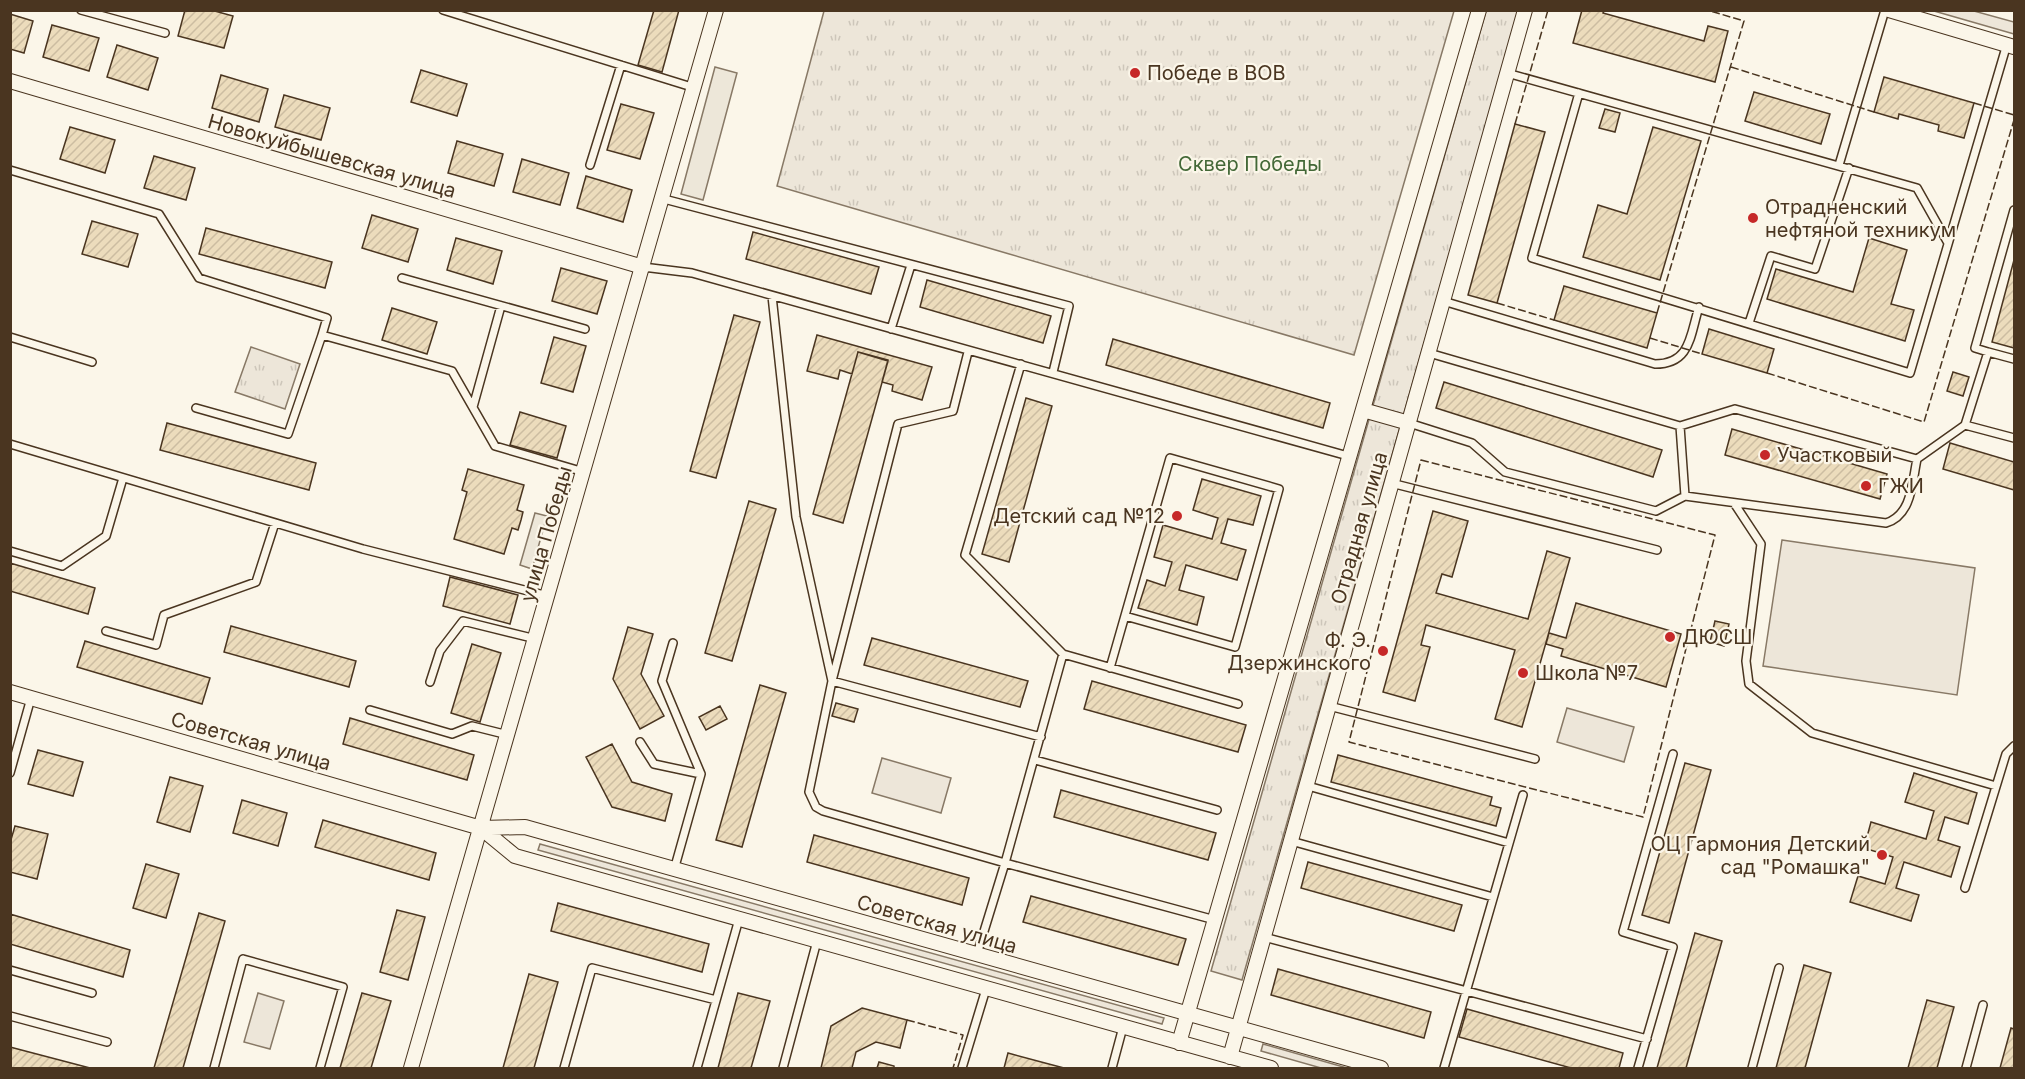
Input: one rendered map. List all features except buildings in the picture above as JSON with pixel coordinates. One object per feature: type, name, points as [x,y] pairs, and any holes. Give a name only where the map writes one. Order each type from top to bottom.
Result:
[{"type":"street","name":"улица Победы","points":[[411,1068],[664,199],[716,10]]},
{"type":"street","name":"Отрадная улица","points":[[1179,1043],[1479,10]]},
{"type":"street","name":"Отрадная улица","points":[[1230,1057],[1525,10]]},
{"type":"street","points":[[1887,10],[2011,45]]},
{"type":"street","name":"Новокуйбышевская улица","points":[[10,81],[643,267]]},
{"type":"street","points":[[1363,410],[1409,423]]},
{"type":"street","name":"Советская улица","points":[[10,692],[481,828],[525,827],[1381,1068]]},
{"type":"street","name":"Советская улица","points":[[481,828],[515,856],[1267,1068]]},
{"type":"lane","points":[[81,10],[165,33]]},
{"type":"lane","points":[[443,10],[694,88]]},
{"type":"lane","points":[[1839,165],[1887,10]]},
{"type":"lane","points":[[1579,93],[1532,258],[1699,307],[1910,374],[1948,243],[2011,45]]},
{"type":"lane","points":[[590,165],[621,65]]},
{"type":"lane","points":[[1507,73],[1917,188],[1948,243]]},
{"type":"lane","points":[[1749,323],[1771,256],[1815,269],[1849,168]]},
{"type":"lane","points":[[10,170],[159,214],[199,278],[327,318],[288,434],[195,408]]},
{"type":"lane","points":[[664,199],[1069,306],[1053,372]]},
{"type":"lane","points":[[2014,210],[1975,348],[2014,359]]},
{"type":"lane","points":[[891,329],[911,266]]},
{"type":"lane","points":[[643,267],[692,273],[968,352],[1053,372],[1348,456]]},
{"type":"lane","points":[[402,278],[585,329]]},
{"type":"lane","points":[[772,296],[796,517],[832,681]]},
{"type":"lane","points":[[1443,301],[1646,362],[1664,364],[1676,361],[1683,354],[1699,307]]},
{"type":"lane","points":[[473,407],[501,306]]},
{"type":"lane","points":[[322,335],[452,371],[495,446],[584,472]]},
{"type":"lane","points":[[10,338],[92,362]]},
{"type":"lane","points":[[968,352],[953,411],[898,424],[832,681],[809,792],[816,807],[1005,863],[1215,920]]},
{"type":"lane","points":[[1409,423],[1472,443],[1506,472],[1656,511],[1685,496],[1886,523],[1896,520],[1907,506],[1917,459],[1965,425],[1989,352]]},
{"type":"lane","points":[[1428,353],[1680,426],[1735,409],[1917,459]]},
{"type":"lane","points":[[1021,364],[965,555],[1063,654],[1238,704]]},
{"type":"lane","points":[[1965,425],[2014,438]]},
{"type":"lane","points":[[1680,426],[1685,496]]},
{"type":"lane","points":[[10,444],[363,549],[549,596]]},
{"type":"lane","points":[[1110,668],[1170,458],[1279,489],[1235,647],[1125,616]]},
{"type":"lane","points":[[10,551],[62,566],[106,537],[123,478]]},
{"type":"lane","points":[[1391,483],[1657,550]]},
{"type":"lane","points":[[1734,503],[1761,544],[1746,661],[1749,684],[1812,733],[1996,786]]},
{"type":"lane","points":[[106,631],[156,645],[165,615],[256,582],[275,523]]},
{"type":"lane","points":[[430,682],[440,651],[463,621],[536,639]]},
{"type":"lane","points":[[673,643],[662,681],[701,774],[674,870]]},
{"type":"lane","points":[[976,955],[1035,760],[1063,654]]},
{"type":"lane","points":[[832,681],[1041,737]]},
{"type":"lane","points":[[10,772],[32,698]]},
{"type":"lane","points":[[1329,706],[1535,759]]},
{"type":"lane","points":[[370,710],[452,734],[472,726],[508,735]]},
{"type":"lane","points":[[640,742],[654,764],[701,774]]},
{"type":"lane","points":[[1965,888],[2006,754],[2014,746]]},
{"type":"lane","points":[[1638,1068],[1673,947],[1623,932],[1672,754]]},
{"type":"lane","points":[[1035,760],[1217,810]]},
{"type":"lane","points":[[1308,786],[1509,843]]},
{"type":"lane","points":[[1444,1068],[1523,795]]},
{"type":"lane","points":[[1291,841],[1493,897]]},
{"type":"lane","points":[[697,1068],[739,920]]},
{"type":"lane","points":[[1264,937],[1647,1039]]},
{"type":"lane","points":[[783,1068],[817,941]]},
{"type":"lane","points":[[214,1068],[243,959],[344,987],[320,1068]]},
{"type":"lane","points":[[564,1068],[592,968],[716,1000]]},
{"type":"lane","points":[[1752,1068],[1779,968]]},
{"type":"lane","points":[[10,970],[92,993]]},
{"type":"lane","points":[[962,1068],[986,989]]},
{"type":"lane","points":[[1966,1068],[1983,1005]]},
{"type":"lane","points":[[10,1016],[107,1042]]},
{"type":"lane","points":[[1112,1068],[1123,1027]]},
{"type":"green space","name":"Сквер Победы","points":[[824,11],[1454,11],[1354,355],[777,186]]},
{"type":"green space","points":[[1486,11],[1519,11],[1242,980],[1211,971]]},
{"type":"green space","points":[[1934,11],[1974,11],[2014,22],[2014,34]]},
{"type":"green space","points":[[251,347],[300,364],[285,409],[235,392]]},
{"type":"green space","points":[[1782,540],[1975,568],[1957,695],[1763,666]]},
{"type":"green space","points":[[1567,708],[1634,727],[1624,762],[1557,742]]},
{"type":"green space","points":[[882,758],[951,778],[941,813],[872,793]]},
{"type":"green space","points":[[540,844],[1164,1018],[1162,1024],[538,850]]},
{"type":"green space","points":[[258,993],[284,1001],[270,1049],[244,1042]]},
{"type":"green space","points":[[1263,1044],[1347,1068],[1321,1068],[1261,1051]]},
{"type":"shaded area","points":[[715,67],[737,73],[703,200],[681,194]]},
{"type":"shaded area","points":[[535,513],[547,516],[532,569],[520,565]]},
{"type":"fence","points":[[1515,124],[1548,10]]},
{"type":"fence","points":[[1657,313],[1744,21],[1707,10]]},
{"type":"fence","points":[[1731,67],[1874,112]]},
{"type":"fence","points":[[1974,103],[2014,115]]},
{"type":"fence","points":[[1767,373],[1924,422],[2014,120]]},
{"type":"fence","points":[[1497,303],[1554,320]]},
{"type":"fence","points":[[1650,338],[1702,354]]},
{"type":"fence","points":[[1421,460],[1715,535],[1643,817],[1349,742],[1421,460]]},
{"type":"fence","points":[[907,1020],[963,1035],[953,1068]]},
{"type":"place","name":"Победе в ВОВ","points":[[1135,73]]},
{"type":"place","name":"Отрадненский нефтяной техникум","points":[[1753,218]]},
{"type":"place","name":"Участковый","points":[[1765,455]]},
{"type":"place","name":"ГЖИ","points":[[1866,486]]},
{"type":"place","name":"Детский сад №12","points":[[1177,516]]},
{"type":"place","name":"ДЮСШ","points":[[1670,637]]},
{"type":"place","name":"Ф. Э. Дзержинского","points":[[1383,651]]},
{"type":"place","name":"Школа №7","points":[[1523,673]]},
{"type":"place","name":"ОЦ Гармония Детский сад \"Ромашка\"","points":[[1882,855]]}]
